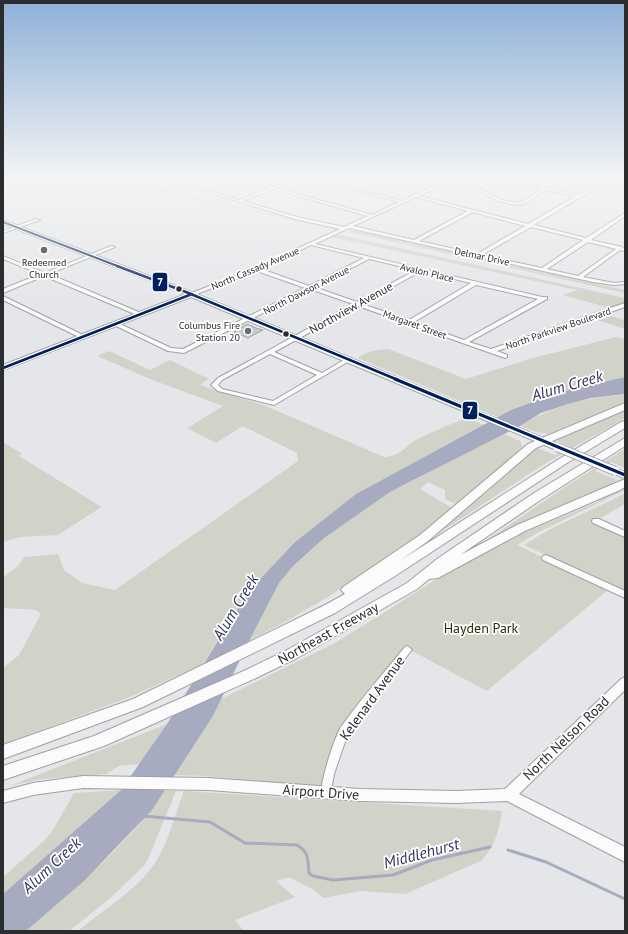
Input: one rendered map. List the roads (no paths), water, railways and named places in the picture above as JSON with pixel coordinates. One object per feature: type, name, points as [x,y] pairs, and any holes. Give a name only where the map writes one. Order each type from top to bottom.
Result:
[{"type":"highway","points":[[272,638],[392,561],[424,538],[532,446],[625,406]]},
{"type":"highway","name":"Northeast Freeway","points":[[3,752],[138,703],[330,609],[390,573],[563,460],[625,424]]},
{"type":"highway","name":"Northeast Freeway","points":[[3,773],[98,741],[271,664],[364,615],[412,586],[441,562],[538,496],[625,441]]},
{"type":"highway","points":[[412,586],[521,528],[616,488],[625,482]]},
{"type":"main road","points":[[3,222],[192,294],[625,475]]},
{"type":"main road","name":"North Cassady Avenue","points":[[3,368],[192,294]]},
{"type":"main road","name":"North Nelson Road","points":[[508,795],[625,682]]},
{"type":"main road","name":"Airport Drive","points":[[3,797],[33,789],[83,782],[209,784],[326,793],[456,798],[508,795]]},
{"type":"main road","points":[[508,795],[625,855]]},
{"type":"street","points":[[3,232],[36,221]]},
{"type":"street","points":[[308,221],[345,229]]},
{"type":"street","name":"North Cassady Avenue","points":[[192,294],[257,269],[363,221]]},
{"type":"street","points":[[415,241],[454,221]]},
{"type":"street","points":[[512,221],[622,249]]},
{"type":"street","points":[[479,256],[537,221]]},
{"type":"street","points":[[543,270],[615,221]]},
{"type":"street","name":"Delmar Drive","points":[[350,227],[580,278],[614,284],[625,283]]},
{"type":"street","name":"Avalon Place","points":[[311,244],[545,298],[464,342]]},
{"type":"street","points":[[3,291],[113,247]]},
{"type":"street","points":[[580,278],[622,249]]},
{"type":"street","points":[[3,257],[139,314]]},
{"type":"street","name":"North Dawson Avenue","points":[[116,324],[170,350],[178,352],[189,349],[368,258]]},
{"type":"street","name":"Margaret Street","points":[[257,269],[505,356]]},
{"type":"street","name":"Northview Avenue","points":[[322,376],[274,403],[220,390],[214,385],[220,379],[420,270]]},
{"type":"street","points":[[410,322],[475,283]]},
{"type":"street","points":[[3,298],[83,337]]},
{"type":"street","name":"North Parkview Boulevard","points":[[492,351],[624,305]]},
{"type":"street","points":[[270,352],[322,376],[349,359]]},
{"type":"street","points":[[596,521],[625,534]]},
{"type":"street","points":[[546,558],[625,595]]},
{"type":"street","name":"Kelenard Avenue","points":[[326,793],[329,774],[344,731],[407,650]]},
{"type":"water","name":"Alum Creek","points":[[625,377],[625,394],[591,398],[541,413],[520,426],[390,492],[324,538],[293,566],[279,583],[213,716],[152,810],[85,880],[26,931],[3,931],[3,894],[121,790],[167,724],[248,592],[295,542],[356,494],[511,410],[556,393]]},
{"type":"waterway","name":"Middlehurst","points":[[143,816],[210,822],[245,843],[297,845],[304,850],[306,854],[309,873],[313,876],[333,880],[393,875],[432,860],[490,847]]},
{"type":"waterway","name":"Middlehurst","points":[[508,850],[546,862],[625,899]]},
{"type":"place","name":"Redeemed Church","points":[[44,250]]},
{"type":"place","name":"Columbus Fire Station 20","points":[[248,331]]},
{"type":"park label","name":"Hayden Park","points":[[481,628]]}]
